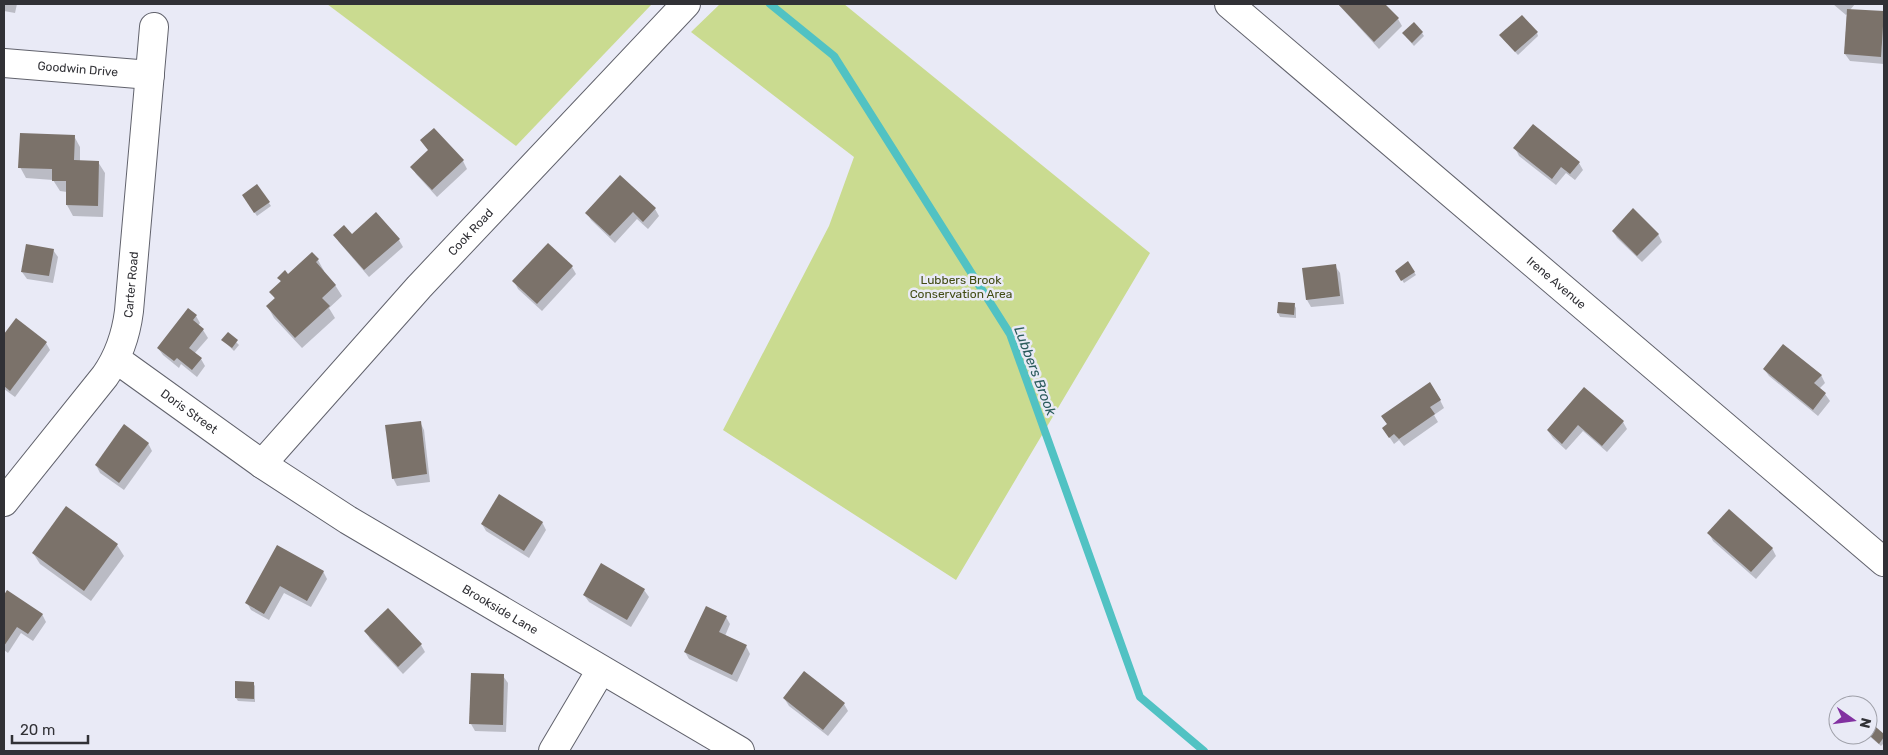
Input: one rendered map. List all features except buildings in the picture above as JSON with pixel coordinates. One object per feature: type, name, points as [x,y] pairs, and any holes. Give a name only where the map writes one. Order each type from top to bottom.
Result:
[{"type":"street","name":"Cook Road","points":[[262,464],[419,287],[686,4]]},
{"type":"street","name":"Irene Avenue","points":[[1229,4],[1884,562]]},
{"type":"street","name":"Carter Road","points":[[4,502],[93,392],[116,359],[124,336],[129,311],[154,27]]},
{"type":"street","name":"Goodwin Drive","points":[[4,63],[150,75]]},
{"type":"street","name":"Doris Street","points":[[116,359],[262,464]]},
{"type":"street","name":"Brookside Lane","points":[[262,464],[348,520],[740,751]]},
{"type":"street","points":[[553,751],[601,670]]},
{"type":"green space","points":[[327,4],[652,4],[516,146]]},
{"type":"green space","name":"Lubbers Brook Conservation Area","points":[[720,4],[844,4],[1150,253],[956,580],[723,430],[829,226],[854,157],[691,32]]},
{"type":"waterway","name":"Lubbers Brook","points":[[770,4],[834,56],[1010,334],[1140,697],[1204,751]]}]
